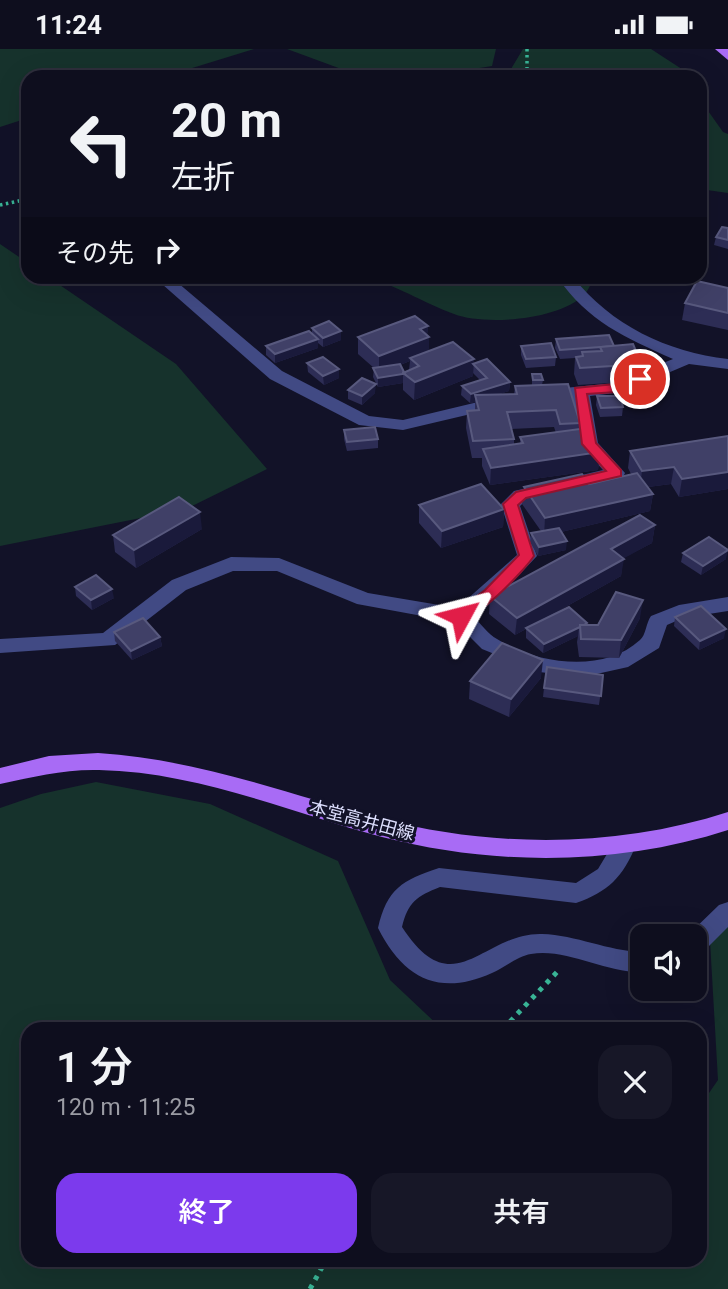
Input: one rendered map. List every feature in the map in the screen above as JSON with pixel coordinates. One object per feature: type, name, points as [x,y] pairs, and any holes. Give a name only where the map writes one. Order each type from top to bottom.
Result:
[{"type":"main road","points":[[722,49],[728,56]]},
{"type":"main road","name":"本堂高井田線","points":[[0,776],[36,765],[94,759],[155,764],[225,780],[383,828],[461,844],[544,851],[624,845],[728,821]]},
{"type":"street","points":[[170,284],[276,375],[365,421],[403,425],[512,398],[617,388],[687,359]]},
{"type":"street","points":[[570,284],[586,304],[621,329],[687,359],[728,364]]},
{"type":"street","points":[[461,616],[490,593],[527,556],[510,504],[521,495],[616,473],[589,444],[580,391]]},
{"type":"street","points":[[0,646],[108,640],[179,585],[231,564],[279,565],[363,599],[461,616],[489,644],[539,665],[583,670],[621,662],[652,643],[658,621],[679,612],[728,604]]},
{"type":"street","points":[[624,845],[614,872],[598,886],[576,893],[439,877],[414,887],[395,905],[390,928],[406,955],[430,972],[461,974],[529,944],[579,950],[624,964],[630,963]]},
{"type":"street","points":[[707,932],[728,912]]},
{"type":"path","points":[[527,49],[527,70]]},
{"type":"path","points":[[0,205],[21,200]]},
{"type":"path","points":[[510,1022],[579,950]]},
{"type":"path","points":[[310,1289],[322,1267]]},
{"type":"green space","points":[[0,49],[254,49],[186,70],[21,70],[21,120],[0,127]]},
{"type":"green space","points":[[287,49],[496,49],[492,66],[467,70],[344,70]]},
{"type":"green space","points":[[523,49],[651,49],[683,70],[510,70]]},
{"type":"green space","points":[[707,109],[723,132],[728,134],[728,193],[707,190]]},
{"type":"green space","points":[[0,244],[21,258],[21,284],[58,284],[176,364],[267,469],[186,509],[0,546]]},
{"type":"green space","points":[[387,284],[591,284],[586,293],[573,303],[540,315],[484,320],[443,310]]},
{"type":"green space","points":[[96,782],[210,804],[338,861],[390,980],[435,1022],[21,1022],[21,1267],[707,1267],[707,1096],[718,1080],[710,941],[728,911],[728,1289],[0,1289],[0,808],[41,794]]},
{"type":"building","points":[[722,227],[728,228],[728,240],[716,237]]},
{"type":"building","points":[[707,283],[728,288],[728,313],[685,303],[695,284]]},
{"type":"building","points":[[415,316],[428,326],[420,329],[429,337],[379,356],[358,337]]},
{"type":"building","points":[[329,321],[341,331],[323,338],[312,328]]},
{"type":"building","points":[[309,331],[318,339],[275,354],[266,346]]},
{"type":"building","points":[[609,335],[614,346],[560,350],[556,339]]},
{"type":"building","points":[[453,342],[474,359],[415,382],[403,373],[419,366],[410,358]]},
{"type":"building","points":[[551,343],[556,357],[526,359],[521,346]]},
{"type":"building","points":[[633,344],[639,358],[626,358],[628,365],[580,368],[576,357],[583,356],[582,352],[602,351],[600,347]]},
{"type":"building","points":[[323,357],[339,369],[323,376],[307,363]]},
{"type":"building","points":[[487,359],[510,382],[471,394],[462,386],[487,378],[473,364]]},
{"type":"building","points":[[400,364],[405,374],[378,378],[373,368]]},
{"type":"building","points":[[532,374],[541,374],[543,380],[533,380]]},
{"type":"building","points":[[362,378],[376,384],[362,396],[348,390]]},
{"type":"building","points":[[568,384],[580,423],[560,424],[556,410],[507,412],[514,439],[473,441],[467,411],[479,410],[475,395],[517,394],[515,386]]},
{"type":"building","points":[[597,396],[620,396],[623,407],[601,408]]},
{"type":"building","points":[[375,427],[378,439],[347,442],[344,430]]},
{"type":"building","points":[[587,428],[600,452],[491,468],[483,449],[523,443],[520,437]]},
{"type":"building","points":[[728,436],[728,472],[682,479],[674,467],[642,471],[630,451]]},
{"type":"building","points":[[637,473],[653,494],[545,518],[524,487],[582,474],[589,484]]},
{"type":"building","points":[[481,484],[504,509],[442,531],[419,505]]},
{"type":"building","points":[[179,497],[200,512],[134,550],[113,535]]},
{"type":"building","points":[[640,515],[655,525],[611,549],[624,559],[517,618],[490,596]]},
{"type":"building","points":[[559,528],[567,541],[539,547],[531,533]]},
{"type":"building","points":[[709,537],[728,550],[703,566],[683,553]]},
{"type":"building","points":[[96,575],[112,589],[91,600],[75,587]]},
{"type":"building","points":[[616,592],[643,600],[621,640],[581,639],[580,625],[598,625]]},
{"type":"building","points":[[701,606],[726,629],[700,641],[675,617]]},
{"type":"building","points":[[569,607],[587,623],[544,644],[526,628]]},
{"type":"building","points":[[143,618],[160,637],[131,651],[114,632]]},
{"type":"building","points":[[502,643],[543,660],[511,699],[470,681]]},
{"type":"building","points":[[547,667],[603,675],[601,696],[544,688]]},
{"type":"route","points":[[461,616],[490,593],[527,556],[510,504],[521,495],[616,473],[589,444],[580,391],[617,388],[640,379]]}]
